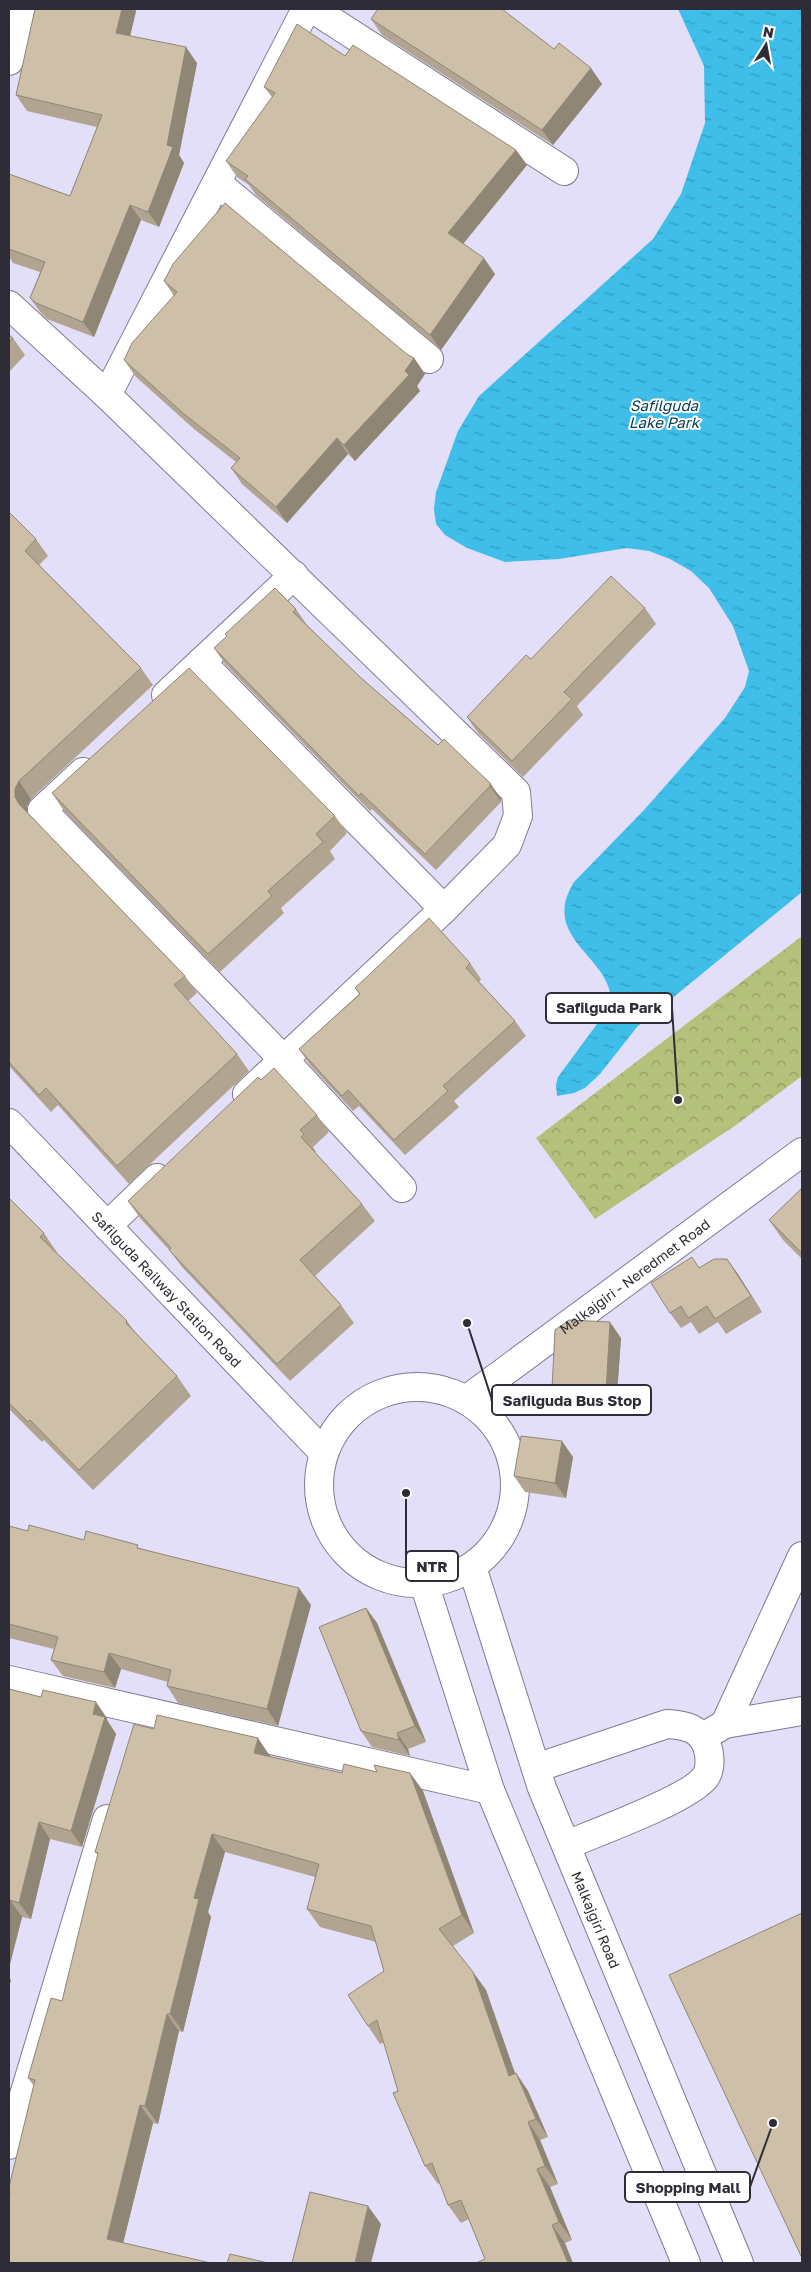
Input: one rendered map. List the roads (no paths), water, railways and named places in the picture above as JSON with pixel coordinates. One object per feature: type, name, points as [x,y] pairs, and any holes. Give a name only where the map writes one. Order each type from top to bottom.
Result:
[{"type":"street","points":[[9,61],[25,9]]},
{"type":"street","points":[[107,395],[306,9]]},
{"type":"street","points":[[313,9],[564,171]]},
{"type":"street","points":[[217,183],[429,359]]},
{"type":"street","points":[[9,305],[107,395],[516,792],[518,816],[507,845],[444,909],[227,1113]]},
{"type":"street","points":[[151,709],[294,575]]},
{"type":"street","points":[[201,662],[444,909]]},
{"type":"street","points":[[100,756],[42,810],[284,1060],[402,1188]]},
{"type":"street","name":"Safilguda Railway Station Road","points":[[9,1123],[324,1454]]},
{"type":"street","name":"Malkajgiri - Neredmet Road","points":[[466,1400],[802,1152]]},
{"type":"street","points":[[107,1226],[178,1159]]},
{"type":"street","points":[[424,1387],[446,1392],[466,1400],[486,1415],[502,1435],[512,1457],[516,1482],[514,1507],[505,1530],[491,1551],[472,1567],[449,1578],[424,1583],[400,1582],[377,1575],[356,1562],[339,1545],[327,1524],[320,1501],[319,1476],[324,1454],[333,1434],[346,1417],[363,1403],[382,1394],[403,1388],[424,1387]]},
{"type":"street","points":[[566,1845],[688,1792],[706,1776],[714,1730],[802,1556]]},
{"type":"street","name":"Malkajgiri Road","points":[[472,1567],[536,1768],[739,2263]]},
{"type":"street","points":[[424,1583],[490,1790],[686,2263]]},
{"type":"street","points":[[9,1680],[490,1790]]},
{"type":"street","points":[[131,1738],[140,1709]]},
{"type":"street","points":[[536,1768],[668,1724],[714,1730],[802,1711]]},
{"type":"street","points":[[9,2145],[114,1795]]},
{"type":"water","name":"Safilguda Lake Park","points":[[678,9],[802,9],[802,892],[637,1027],[600,1074],[585,1088],[574,1093],[557,1096],[556,1085],[558,1077],[611,1005],[609,988],[602,974],[571,934],[565,919],[565,902],[574,882],[645,809],[725,718],[745,687],[749,671],[733,626],[709,588],[691,571],[670,559],[649,551],[627,548],[559,559],[505,562],[467,548],[445,535],[436,524],[434,509],[436,492],[458,431],[479,396],[653,239],[681,194],[705,123],[704,66]]},
{"type":"place","name":"Safilguda Park","points":[[678,1100]]},
{"type":"place","name":"Safilguda Bus Stop","points":[[467,1323]]},
{"type":"place","name":"NTR","points":[[406,1493]]},
{"type":"place","name":"Shopping Mall","points":[[773,2123]]}]
